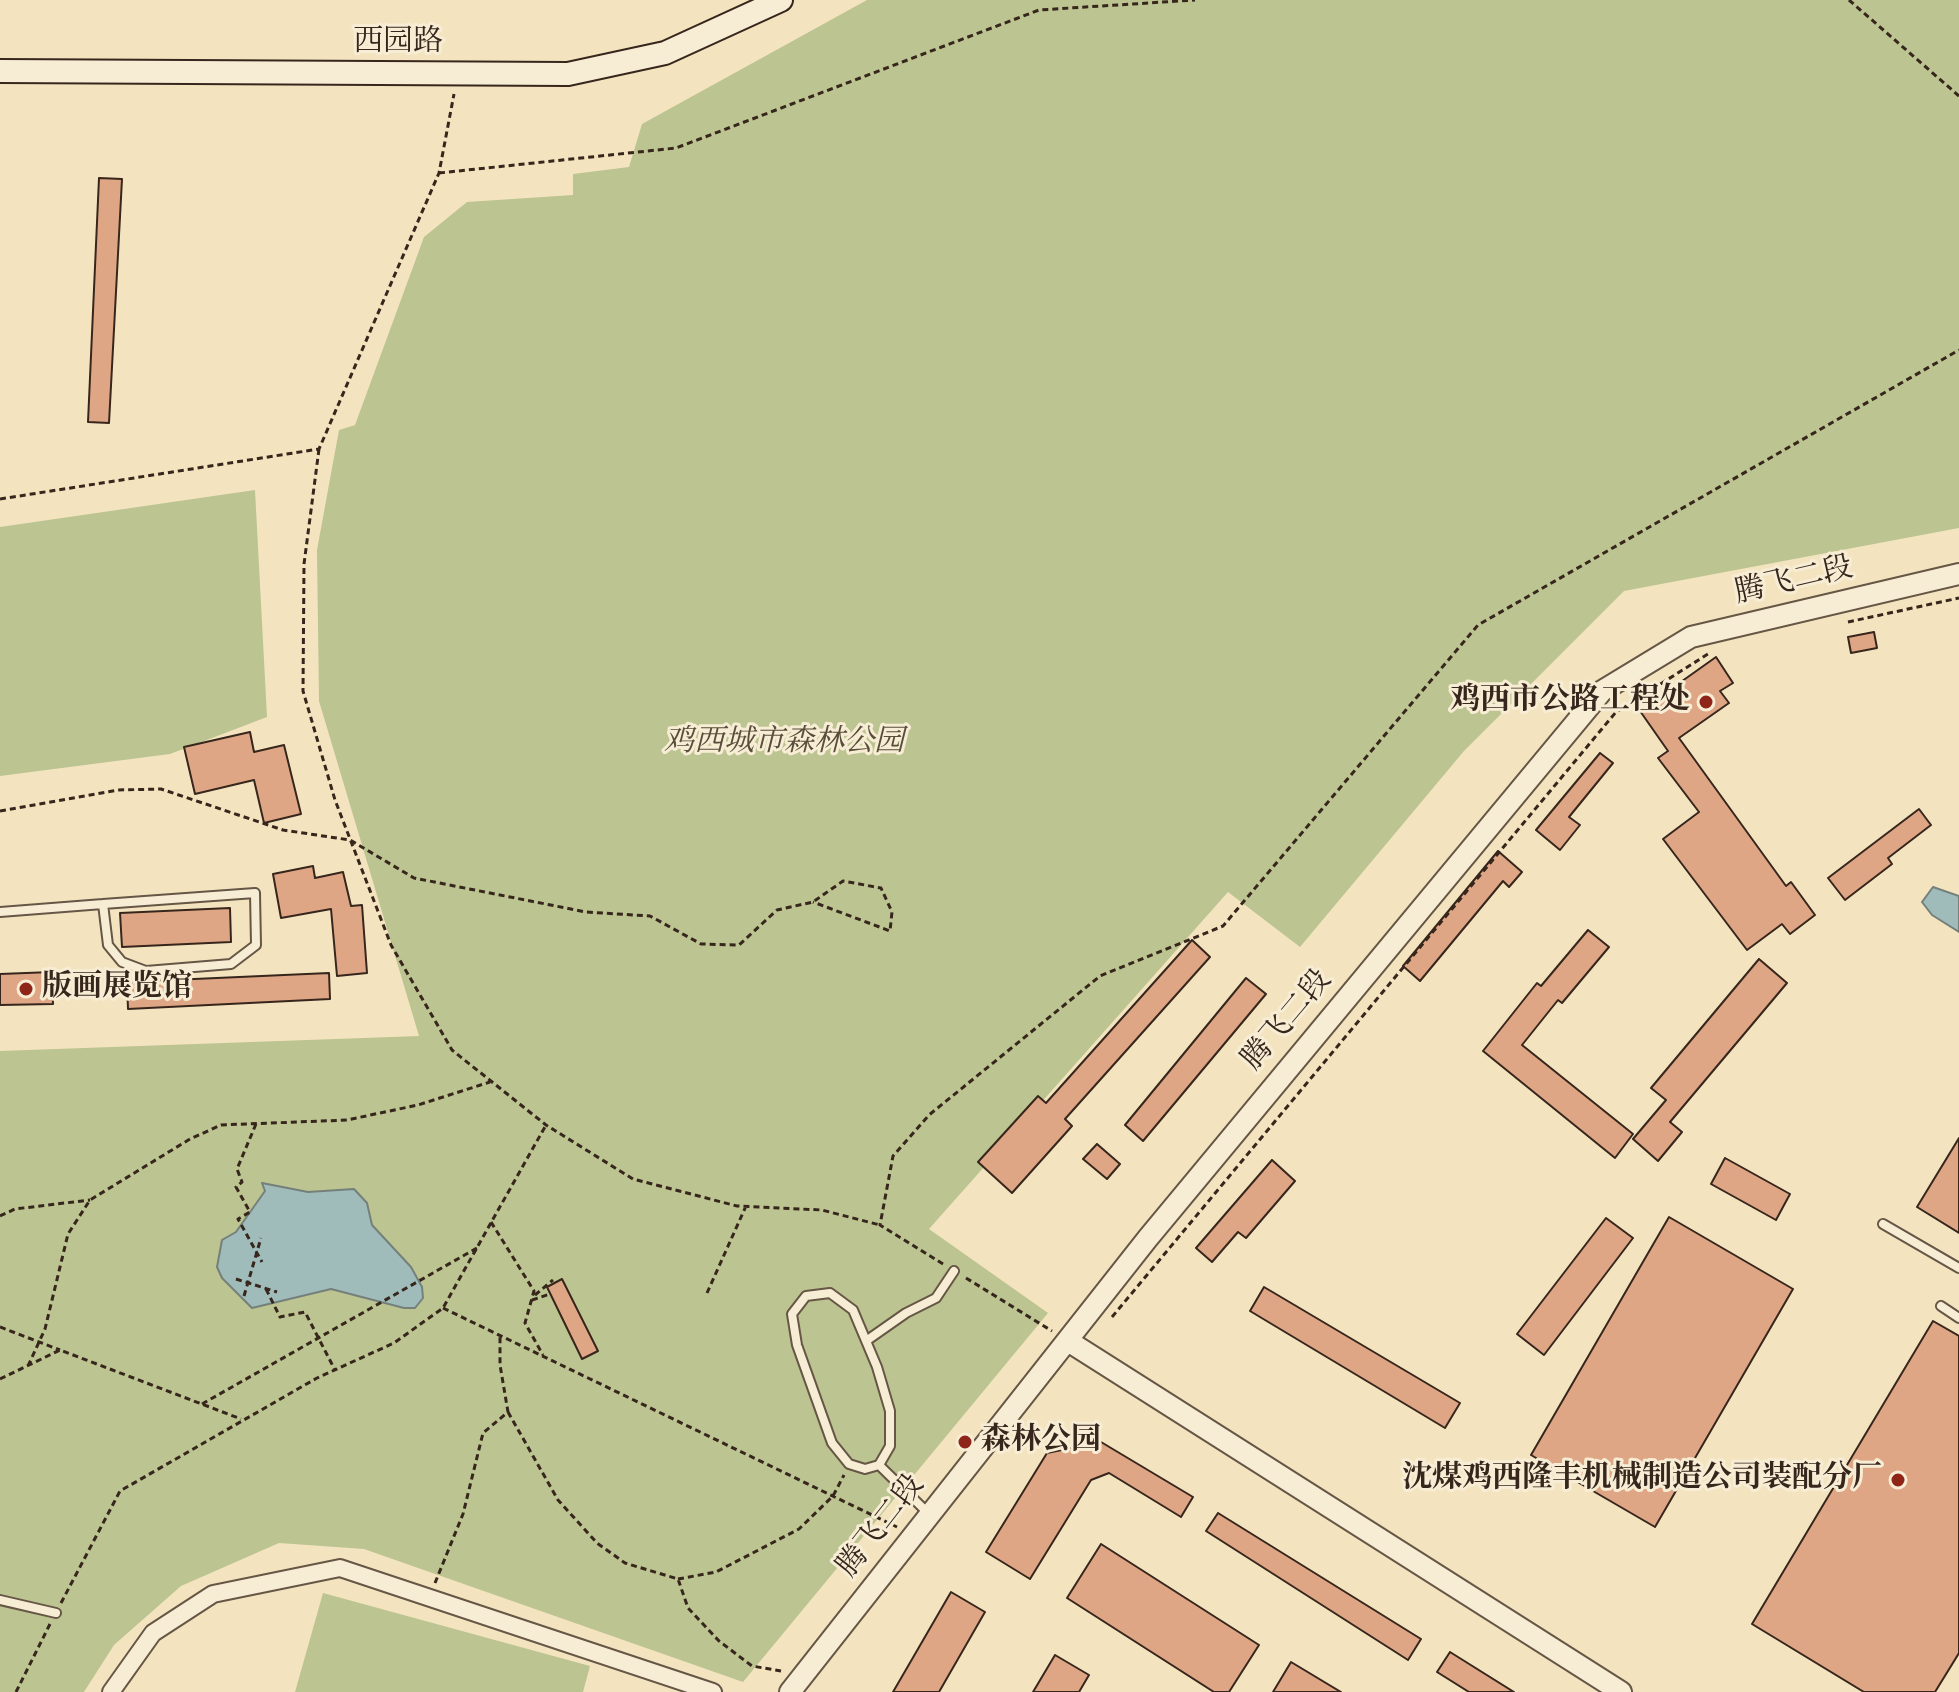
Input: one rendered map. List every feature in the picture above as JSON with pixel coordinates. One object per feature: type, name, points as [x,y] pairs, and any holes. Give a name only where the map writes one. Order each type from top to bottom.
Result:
[{"type":"main road","name":"西园路","points":[[0,71],[568,74],[665,53],[781,0]]},
{"type":"street","name":"腾飞二段","points":[[790,1692],[1274,1085],[1602,691],[1691,637],[1959,574]]},
{"type":"street","points":[[1068,1341],[1621,1692]]},
{"type":"street","points":[[111,1692],[153,1633],[213,1594],[340,1568],[713,1692]]},
{"type":"lane","points":[[0,912],[103,904],[255,893],[256,945],[231,964],[146,971],[122,962],[108,945],[103,904]]},
{"type":"lane","points":[[1883,1224],[1959,1268]]},
{"type":"lane","points":[[866,1341],[936,1298],[954,1271]]},
{"type":"lane","points":[[830,1293],[853,1310],[866,1341],[890,1411],[890,1446],[879,1465],[865,1469],[849,1464],[832,1443],[797,1345],[792,1314],[806,1296],[830,1293]]},
{"type":"lane","points":[[1941,1306],[1959,1318]]},
{"type":"lane","points":[[879,1465],[930,1515]]},
{"type":"lane","points":[[0,1600],[56,1613]]},
{"type":"path","points":[[439,173],[676,148],[1039,10],[1195,0]]},
{"type":"path","points":[[1849,0],[1959,96]]},
{"type":"path","points":[[457,74],[439,173],[319,449],[304,564],[303,691],[350,840],[391,945],[452,1050],[546,1125],[633,1179],[746,1206],[822,1210],[880,1225],[1068,1341]]},
{"type":"path","points":[[880,1225],[893,1156],[929,1115],[1100,976],[1223,926],[1478,625],[1959,350]]},
{"type":"path","points":[[0,499],[319,449]]},
{"type":"path","points":[[1835,625],[1959,598]]},
{"type":"path","points":[[1110,1320],[1616,712],[1711,652]]},
{"type":"path","points":[[0,811],[118,790],[161,789],[283,830],[350,840],[414,878],[586,912],[650,916],[701,944],[739,945],[777,910],[813,902],[843,881],[881,888],[892,912],[890,931],[813,902]]},
{"type":"path","points":[[0,1216],[15,1209],[90,1200],[190,1139],[221,1125],[347,1120],[418,1105],[492,1082]]},
{"type":"path","points":[[256,1124],[237,1169],[242,1182],[236,1187],[250,1212],[238,1219],[262,1262]]},
{"type":"path","points":[[16,1692],[120,1491],[242,1420],[335,1370],[394,1343],[443,1308],[546,1125]]},
{"type":"path","points":[[28,1366],[39,1342],[68,1234],[90,1200]]},
{"type":"path","points":[[707,1293],[746,1206]]},
{"type":"path","points":[[491,1222],[534,1291],[525,1323],[544,1357]]},
{"type":"path","points":[[244,1296],[261,1238]]},
{"type":"path","points":[[202,1404],[477,1247]]},
{"type":"path","points":[[236,1279],[277,1292]]},
{"type":"path","points":[[532,1298],[553,1280]]},
{"type":"path","points":[[266,1289],[280,1317],[305,1312],[335,1370]]},
{"type":"path","points":[[532,1298],[550,1294]]},
{"type":"path","points":[[443,1308],[915,1535]]},
{"type":"path","points":[[0,1327],[242,1420]]},
{"type":"path","points":[[500,1336],[500,1365],[508,1412],[558,1500],[597,1543],[625,1563],[678,1579],[716,1572],[799,1529],[833,1496],[849,1464]]},
{"type":"path","points":[[0,1379],[60,1350]]},
{"type":"path","points":[[429,1598],[463,1514],[483,1433],[508,1412]]},
{"type":"path","points":[[678,1579],[688,1608],[719,1641],[752,1666],[804,1675]]},
{"type":"green space","name":"鸡西城市森林公园","points":[[867,0],[1959,0],[1959,528],[1624,591],[1464,751],[1300,947],[1228,892],[929,1229],[1048,1313],[743,1682],[364,1549],[279,1543],[181,1586],[114,1645],[84,1692],[0,1692],[0,1051],[419,1036],[319,701],[317,550],[339,430],[355,425],[424,237],[467,202],[573,195],[573,174],[629,167],[642,124]]},
{"type":"green space","points":[[255,490],[267,717],[170,754],[0,776],[0,527]]},
{"type":"green space","points":[[323,1593],[590,1666],[583,1692],[295,1692]]},
{"type":"water","points":[[1933,887],[1959,896],[1959,932],[1932,915],[1922,902]]},
{"type":"water","points":[[262,1183],[308,1192],[354,1189],[367,1203],[372,1225],[411,1267],[422,1287],[423,1298],[415,1308],[404,1308],[331,1289],[252,1308],[222,1278],[217,1267],[222,1240],[236,1232],[265,1191]]},
{"type":"building","points":[[99,178],[122,179],[109,423],[88,422]]},
{"type":"building","points":[[1874,632],[1877,648],[1851,653],[1848,637]]},
{"type":"building","points":[[1716,657],[1733,683],[1720,691],[1729,703],[1679,738],[1786,886],[1791,882],[1815,915],[1790,934],[1782,924],[1747,950],[1663,839],[1699,812],[1658,758],[1668,751],[1640,711]]},
{"type":"building","points":[[250,732],[254,752],[284,745],[301,814],[264,823],[254,780],[195,794],[184,747]]},
{"type":"building","points":[[1600,753],[1613,763],[1569,817],[1580,825],[1560,850],[1536,830]]},
{"type":"building","points":[[1919,809],[1931,825],[1888,858],[1892,864],[1845,900],[1828,878]]},
{"type":"building","points":[[1498,851],[1522,872],[1509,887],[1503,881],[1420,981],[1403,966]]},
{"type":"building","points":[[313,866],[315,878],[343,872],[351,906],[362,905],[367,973],[337,976],[331,909],[281,918],[273,874]]},
{"type":"building","points":[[230,908],[231,942],[122,947],[120,913]]},
{"type":"building","points":[[1588,930],[1609,947],[1562,1003],[1558,1000],[1522,1045],[1633,1134],[1615,1158],[1483,1051],[1537,983],[1541,986]]},
{"type":"building","points":[[1192,940],[1210,957],[1065,1119],[1072,1126],[1012,1193],[978,1162],[1038,1096],[1046,1103]]},
{"type":"building","points":[[1759,959],[1787,983],[1670,1122],[1682,1132],[1658,1161],[1633,1139],[1666,1100],[1651,1088]]},
{"type":"building","name":"版画展览馆","points":[[52,972],[53,1004],[0,1005],[0,974]]},
{"type":"building","points":[[329,973],[330,999],[128,1009],[127,982]]},
{"type":"building","points":[[1246,978],[1266,994],[1143,1141],[1125,1125]]},
{"type":"building","points":[[1959,1138],[1959,1233],[1917,1207]]},
{"type":"building","points":[[1097,1144],[1120,1164],[1107,1179],[1083,1159]]},
{"type":"building","points":[[1725,1158],[1790,1194],[1776,1220],[1711,1184]]},
{"type":"building","points":[[1272,1160],[1295,1181],[1246,1238],[1238,1232],[1212,1262],[1196,1248]]},
{"type":"building","points":[[1669,1217],[1793,1289],[1655,1527],[1531,1455]]},
{"type":"building","points":[[1606,1218],[1633,1238],[1544,1355],[1517,1334]]},
{"type":"building","points":[[562,1279],[598,1351],[582,1359],[547,1287]]},
{"type":"building","points":[[1264,1287],[1460,1403],[1445,1428],[1250,1311]]},
{"type":"building","name":"沈煤鸡西隆丰机械制造公司装配分厂","points":[[1933,1321],[1959,1336],[1959,1653],[1935,1692],[1864,1692],[1752,1624]]},
{"type":"building","points":[[1101,1442],[1193,1497],[1181,1517],[1109,1473],[1091,1480],[1030,1579],[986,1552],[1047,1453]]},
{"type":"building","points":[[1218,1513],[1421,1639],[1408,1660],[1206,1531]]},
{"type":"building","points":[[1101,1544],[1259,1645],[1229,1692],[1214,1692],[1067,1598]]},
{"type":"building","points":[[951,1592],[985,1612],[939,1692],[893,1692]]},
{"type":"building","points":[[1450,1652],[1514,1692],[1469,1692],[1437,1672]]},
{"type":"building","points":[[1055,1655],[1089,1675],[1079,1692],[1033,1692]]},
{"type":"building","points":[[1291,1662],[1341,1692],[1273,1692]]},
{"type":"place","name":"鸡西市公路工程处","points":[[1706,702]]},
{"type":"place","name":"版画展览馆","points":[[26,989]]},
{"type":"place","name":"森林公园","points":[[965,1442]]},
{"type":"place","name":"沈煤鸡西隆丰机械制造公司装配分厂","points":[[1898,1480]]}]
